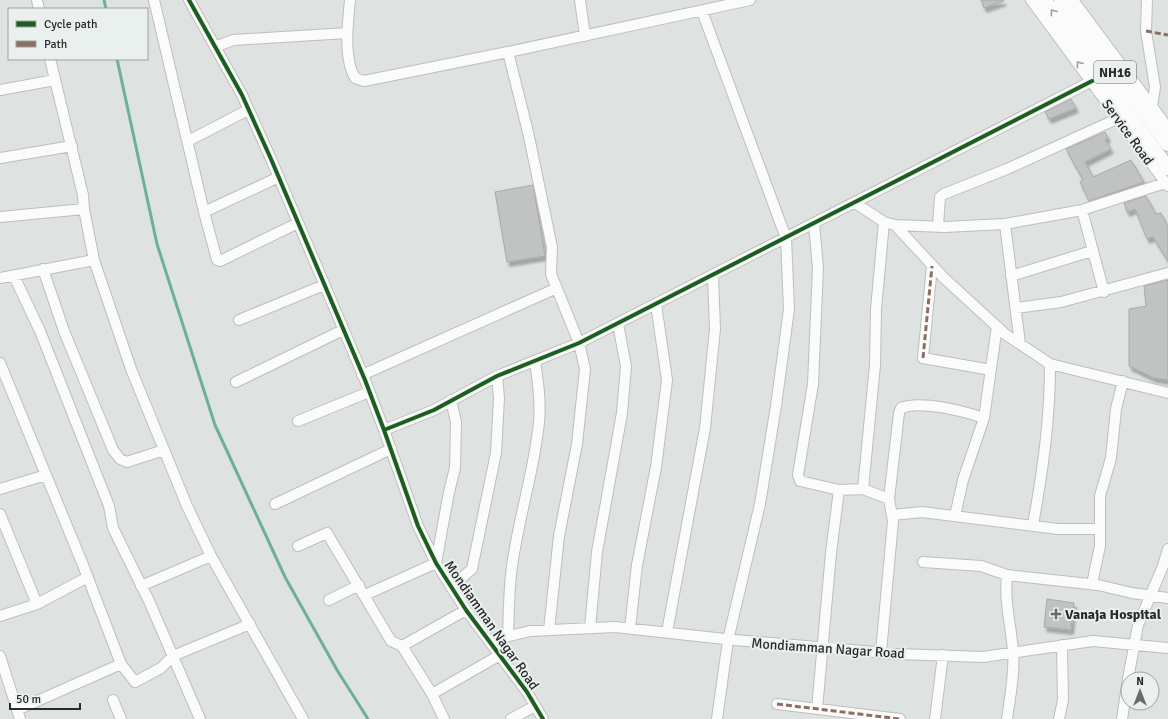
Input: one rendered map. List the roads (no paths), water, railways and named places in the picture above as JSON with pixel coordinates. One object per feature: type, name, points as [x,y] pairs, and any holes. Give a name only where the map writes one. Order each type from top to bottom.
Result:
[{"type":"highway","name":"NH16","points":[[1044,0],[1168,168]]},
{"type":"highway","name":"NH16","points":[[1061,0],[1168,144]]},
{"type":"street","points":[[154,0],[204,212],[217,260],[220,260],[298,223]]},
{"type":"street","name":"Mondiamman Nagar Road","points":[[189,0],[242,94],[279,177],[369,392],[418,526],[436,563],[466,610],[500,655],[543,719]]},
{"type":"street","points":[[350,0],[347,33],[352,72],[355,78],[364,81],[585,36],[750,0]]},
{"type":"street","points":[[580,0],[585,36]]},
{"type":"street","name":"Service Road","points":[[1031,0],[1167,185]]},
{"type":"street","points":[[1073,0],[1168,128]]},
{"type":"street","points":[[1147,0],[1146,36],[1155,87],[1152,107]]},
{"type":"street","points":[[702,11],[786,238],[789,308],[776,406],[760,504],[728,640],[717,719]]},
{"type":"street","points":[[215,47],[233,40],[347,33]]},
{"type":"street","points":[[508,52],[528,132],[552,247],[551,274],[579,343],[584,369],[577,444],[559,536],[549,630]]},
{"type":"street","points":[[50,60],[83,195],[84,209],[94,260],[131,369],[164,450],[211,556],[303,719]]},
{"type":"street","points":[[0,90],[55,80]]},
{"type":"street","points":[[384,430],[434,410],[497,376],[579,343],[618,324],[1092,81]]},
{"type":"street","points":[[188,141],[248,110]]},
{"type":"street","points":[[938,226],[939,201],[940,197],[944,194],[1007,170],[1119,118]]},
{"type":"street","points":[[0,158],[72,146]]},
{"type":"street","points":[[204,212],[279,177]]},
{"type":"street","points":[[855,203],[884,222],[895,225],[938,226],[1005,224],[1082,210],[1167,185]]},
{"type":"street","points":[[0,217],[84,209]]},
{"type":"street","points":[[1082,210],[1104,292]]},
{"type":"street","points":[[863,489],[875,365],[876,309],[884,222]]},
{"type":"street","points":[[814,224],[818,268],[813,384],[798,475],[800,480],[806,483],[839,490],[863,489],[889,499]]},
{"type":"street","points":[[1005,224],[1020,344]]},
{"type":"street","points":[[895,225],[932,266],[997,326],[1020,344],[1050,364],[1168,393]]},
{"type":"street","points":[[1011,276],[1092,251]]},
{"type":"street","points":[[0,278],[94,260]]},
{"type":"street","points":[[932,266],[923,358],[991,370]]},
{"type":"street","points":[[43,270],[64,330],[113,450],[120,459],[127,462],[164,450]]},
{"type":"street","points":[[1016,308],[1062,302],[1104,292],[1168,273]]},
{"type":"street","points":[[14,276],[40,331],[58,381],[80,430],[109,506],[114,528],[173,656],[200,719]]},
{"type":"street","points":[[667,632],[705,428],[715,329],[713,276]]},
{"type":"street","points":[[239,320],[324,285]]},
{"type":"street","points":[[362,375],[557,288]]},
{"type":"street","points":[[630,628],[637,565],[656,467],[667,380],[656,304]]},
{"type":"street","points":[[590,628],[597,552],[622,413],[626,366],[618,324]]},
{"type":"street","points":[[955,516],[963,480],[984,418],[997,326]]},
{"type":"street","points":[[236,382],[343,330]]},
{"type":"street","points":[[508,636],[509,596],[514,550],[534,460],[539,421],[539,391],[535,361]]},
{"type":"street","points":[[0,363],[88,577],[121,664],[136,682],[161,668],[173,656],[250,624]]},
{"type":"street","points":[[1033,525],[1044,464],[1048,429],[1050,364]]},
{"type":"street","points":[[451,587],[472,569],[496,453],[499,398],[497,376]]},
{"type":"street","points":[[1092,584],[1100,546],[1098,529],[1100,496],[1111,458],[1116,410],[1123,381]]},
{"type":"street","points":[[298,421],[369,392]]},
{"type":"street","points":[[365,595],[436,563],[455,468],[456,422],[452,400]]},
{"type":"street","points":[[881,652],[893,521],[889,499],[898,413],[901,408],[906,406],[951,409],[984,418]]},
{"type":"street","points":[[275,504],[391,449]]},
{"type":"street","points":[[0,489],[46,475]]},
{"type":"street","points":[[817,709],[831,552],[839,490]]},
{"type":"street","points":[[892,515],[922,512],[1058,529],[1098,529]]},
{"type":"street","points":[[0,514],[37,604]]},
{"type":"street","points":[[298,546],[327,533],[391,641],[402,646],[432,694],[444,719]]},
{"type":"street","points":[[1130,671],[1138,625],[1163,566],[1168,549]]},
{"type":"street","points":[[141,586],[211,556]]},
{"type":"street","points":[[923,562],[981,566],[1008,574],[1092,584],[1168,598]]},
{"type":"street","points":[[1007,719],[1011,695],[1013,652],[1005,592],[1008,574]]},
{"type":"street","points":[[0,616],[37,604],[88,577]]},
{"type":"street","points":[[329,600],[359,585]]},
{"type":"street","points":[[402,646],[466,610]]},
{"type":"street","name":"Mondiamman Nagar Road","points":[[489,641],[530,631],[616,626],[728,640],[822,648],[983,657],[1093,641],[1168,648]]},
{"type":"street","points":[[1059,719],[1062,700],[1062,645]]},
{"type":"street","points":[[432,694],[500,655]]},
{"type":"street","points":[[935,719],[943,655]]},
{"type":"street","points":[[0,656],[5,685],[18,715],[121,664]]},
{"type":"street","points":[[113,700],[121,719]]},
{"type":"street","points":[[777,704],[900,719]]},
{"type":"street","points":[[511,719],[535,706]]},
{"type":"waterway","points":[[104,0],[106,8]]},
{"type":"waterway","points":[[117,60],[157,244],[215,425],[285,577],[337,670],[368,719]]},
{"type":"place","name":"Vanaja Hospital","points":[[1056,614]]}]
